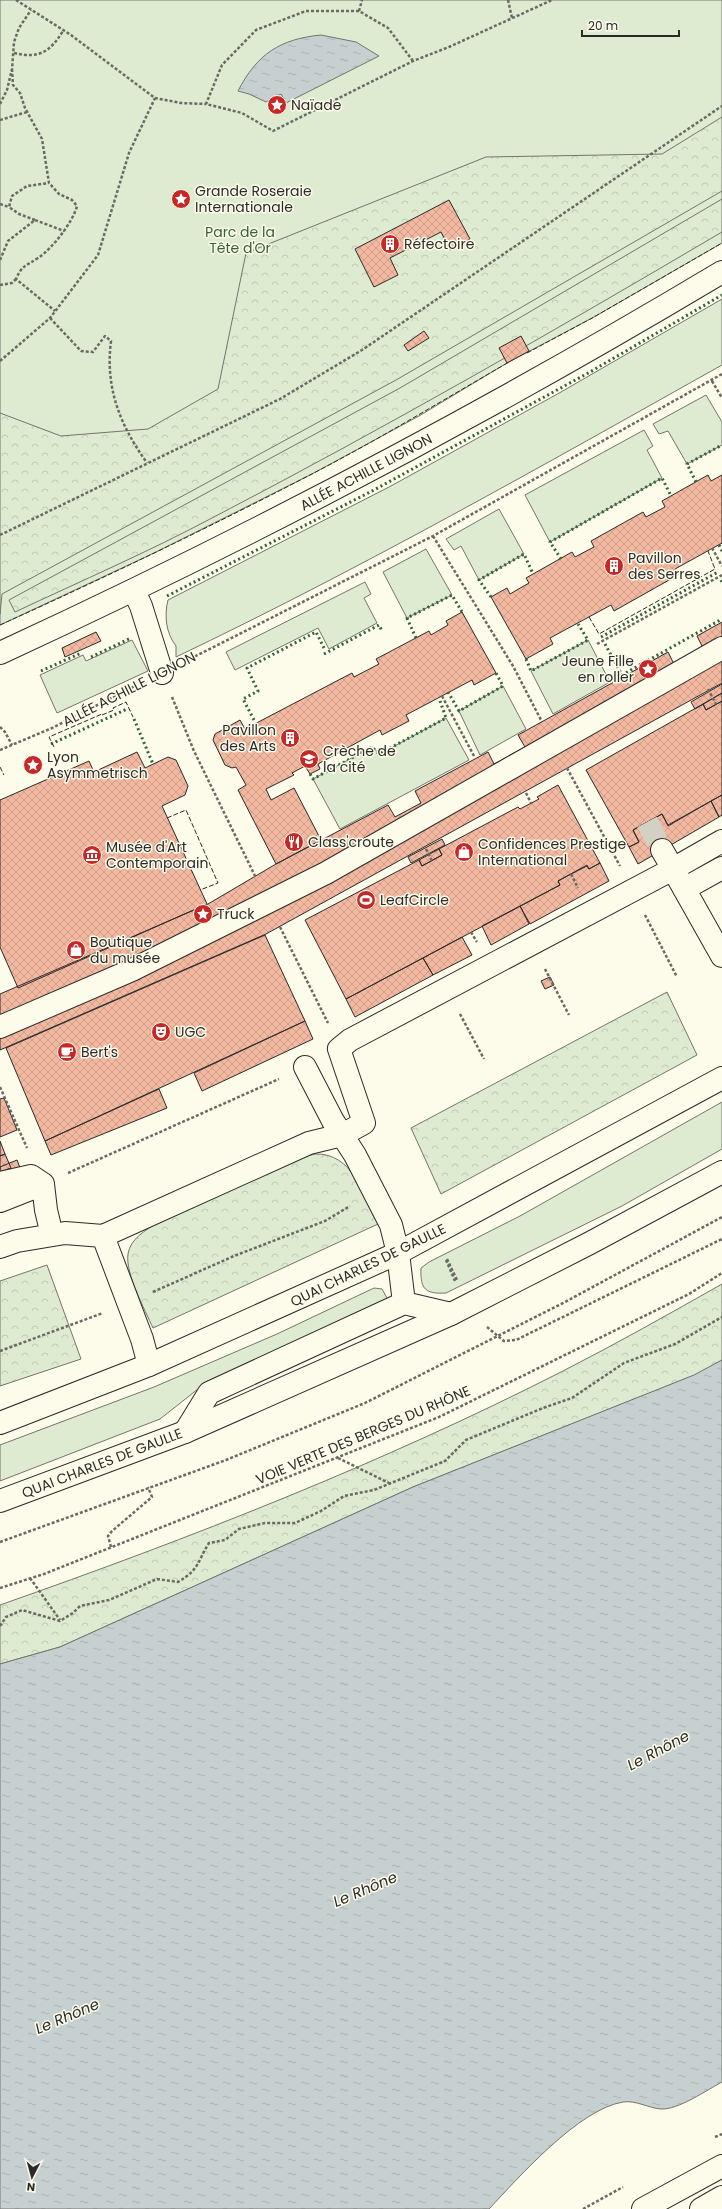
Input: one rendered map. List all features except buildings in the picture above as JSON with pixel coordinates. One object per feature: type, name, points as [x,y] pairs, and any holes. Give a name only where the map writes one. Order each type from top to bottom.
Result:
[{"type":"main road","name":"ALLÉE ACHILLE LIGNON","points":[[0,654],[134,591],[422,442],[596,347],[722,272]]},
{"type":"main road","points":[[134,591],[141,606],[162,673]]},
{"type":"main road","points":[[0,1027],[132,970],[326,873],[722,648]]},
{"type":"main road","points":[[0,1246],[17,1241],[65,1233],[103,1236],[309,1143],[342,1135],[364,1123],[344,1045],[632,890],[668,860],[722,841]]},
{"type":"main road","points":[[668,860],[722,956]]},
{"type":"main road","points":[[684,889],[722,868]]},
{"type":"main road","points":[[305,1067],[392,1225],[398,1253],[404,1303]]},
{"type":"main road","name":"QUAI CHARLES DE GAULLE","points":[[0,1423],[149,1365],[398,1253],[722,1078]]},
{"type":"main road","name":"QUAI CHARLES DE GAULLE","points":[[0,1501],[185,1432],[451,1314],[590,1243],[722,1172]]},
{"type":"main road","points":[[0,1183],[31,1176],[43,1184],[46,1210],[52,1235]]},
{"type":"main road","points":[[0,1201],[43,1184]]},
{"type":"main road","points":[[103,1236],[142,1339],[149,1365]]},
{"type":"main road","points":[[185,1432],[208,1394],[404,1303],[451,1314]]},
{"type":"main road","points":[[643,2209],[722,2166]]},
{"type":"main road","points":[[701,2209],[722,2197]]},
{"type":"path","points":[[16,0],[63,31],[155,98],[181,103],[206,104],[242,113],[273,131],[413,61],[552,0]]},
{"type":"path","points":[[359,11],[362,0]]},
{"type":"path","points":[[508,0],[512,18]]},
{"type":"path","points":[[0,104],[7,90],[12,69],[14,42],[19,28],[31,10]]},
{"type":"path","points":[[206,104],[222,65],[256,30],[306,11],[359,11],[388,28],[413,61]]},
{"type":"path","points":[[14,53],[26,56],[38,55],[56,42],[63,31]]},
{"type":"path","points":[[0,285],[12,283],[26,264],[38,258],[64,231],[75,214],[77,206],[72,200],[59,194],[49,183],[42,139],[27,112],[20,93],[13,85],[12,69]]},
{"type":"path","points":[[0,361],[50,318],[98,255],[129,153],[155,98]]},
{"type":"path","points":[[0,535],[280,399],[362,350],[722,106]]},
{"type":"path","points":[[0,120],[27,112]]},
{"type":"path","points":[[9,207],[12,196],[17,191],[26,186],[49,183]]},
{"type":"path","points":[[0,204],[9,207],[19,214],[64,231]]},
{"type":"path","points":[[0,260],[8,241],[35,220]]},
{"type":"path","points":[[16,279],[55,312]]},
{"type":"path","points":[[50,318],[81,351],[93,352],[105,336],[111,341],[110,375],[119,417],[147,463]]},
{"type":"path","name":"ALLÉE ACHILLE LIGNON","points":[[0,750],[52,728],[433,536],[722,374]]},
{"type":"path","points":[[712,380],[722,398]]},
{"type":"path","points":[[433,536],[513,666],[677,977]]},
{"type":"path","points":[[712,548],[722,566]]},
{"type":"path","points":[[597,644],[722,575]]},
{"type":"path","points":[[162,673],[194,751],[332,1030],[344,1045]]},
{"type":"path","points":[[442,696],[488,781]]},
{"type":"path","points":[[0,728],[5,732],[12,745]]},
{"type":"path","points":[[532,944],[569,1015]]},
{"type":"path","points":[[447,989],[484,1059]]},
{"type":"path","points":[[0,1087],[43,1184],[305,1067]]},
{"type":"path","points":[[0,1351],[128,1303],[234,1256],[325,1221],[374,1192]]},
{"type":"path","points":[[0,1542],[148,1487],[226,1460],[365,1403],[565,1302],[722,1217]]},
{"type":"path","points":[[516,1340],[722,1239]]},
{"type":"path","points":[[443,1255],[456,1282]]},
{"type":"path","name":"VOIE VERTE DES BERGES DU RHÔNE","points":[[0,1588],[111,1548],[439,1417],[689,1294],[722,1273]]},
{"type":"path","points":[[0,1626],[6,1617],[22,1610],[39,1613],[52,1620],[60,1620],[73,1613],[80,1606],[108,1600],[157,1579],[178,1582],[197,1568],[200,1558],[210,1543],[225,1540],[239,1529],[265,1523],[295,1522],[321,1511],[344,1496],[374,1490],[445,1461],[466,1440],[543,1408],[572,1398],[624,1363],[675,1344],[722,1317]]},
{"type":"path","points":[[338,1457],[389,1483]]},
{"type":"path","points":[[111,1548],[108,1536],[152,1497],[148,1487]]},
{"type":"path","points":[[30,1578],[60,1620]]},
{"type":"green space","name":"Parc de la Tête d'Or","points":[[0,0],[722,0],[722,243],[594,317],[507,363],[419,416],[310,475],[154,553],[0,625]]},
{"type":"green space","points":[[722,117],[722,191],[396,380],[2,594],[0,614],[0,413],[61,436],[148,429],[218,389],[246,253],[486,157],[662,154]]},
{"type":"green space","points":[[722,199],[722,232],[659,269],[469,378],[277,484],[164,543],[15,612],[9,600],[400,388]]},
{"type":"green space","points":[[722,299],[722,365],[451,516],[314,588],[176,657],[176,646],[170,636],[166,618],[168,600],[391,486],[561,392]]},
{"type":"green space","points":[[706,395],[722,422],[722,445],[687,464],[668,431],[659,434],[653,424]]},
{"type":"green space","points":[[644,430],[653,446],[647,450],[662,478],[550,542],[525,495]]},
{"type":"green space","points":[[499,509],[524,554],[479,580],[461,546],[454,550],[446,539]]},
{"type":"green space","points":[[426,549],[452,595],[407,618],[383,572]]},
{"type":"green space","points":[[365,582],[371,594],[364,598],[377,623],[329,649],[318,628],[235,670],[226,652]]},
{"type":"green space","points":[[132,640],[148,671],[57,713],[40,675],[83,655],[86,661]]},
{"type":"green space","points":[[588,640],[610,682],[553,714],[531,671]]},
{"type":"green space","points":[[503,686],[526,729],[480,755],[459,711]]},
{"type":"green space","points":[[446,718],[469,760],[340,829],[313,779],[372,747],[380,754]]},
{"type":"green space","points":[[667,992],[697,1055],[441,1194],[411,1128]]},
{"type":"green space","points":[[722,1102],[722,1149],[622,1206],[446,1293],[434,1293],[423,1286],[421,1268],[429,1262],[520,1216]]},
{"type":"green space","points":[[315,1154],[328,1155],[339,1160],[348,1168],[361,1188],[378,1224],[153,1328],[132,1281],[128,1262],[129,1249],[135,1239],[157,1223],[299,1158]]},
{"type":"green space","points":[[47,1265],[81,1359],[0,1386],[0,1281]]},
{"type":"green space","points":[[722,1284],[722,1360],[695,1375],[413,1487],[60,1647],[0,1664],[0,1605],[72,1580],[214,1526],[284,1498],[424,1438],[561,1372]]},
{"type":"green space","points":[[374,1288],[382,1289],[387,1298],[380,1307],[198,1389],[160,1419],[0,1481],[0,1445],[154,1387],[277,1334]]},
{"type":"water","points":[[321,35],[356,42],[379,56],[286,103],[281,94],[266,102],[249,94],[238,91],[253,67],[271,51],[293,40]]},
{"type":"water","name":"Le Rhône","points":[[722,1360],[722,2082],[684,2103],[668,2108],[661,2109],[633,2102],[623,2102],[606,2107],[569,2130],[533,2163],[489,2209],[0,2209],[0,1664],[60,1647],[413,1487],[694,1375]]},
{"type":"tunnel","points":[[647,822],[662,850]]},
{"type":"hedge","points":[[167,596],[374,490],[590,372],[722,295]]},
{"type":"hedge","points":[[696,482],[687,464],[722,445]]},
{"type":"hedge","points":[[561,559],[550,542],[662,478],[671,496]]},
{"type":"hedge","points":[[719,545],[722,551]]},
{"type":"hedge","points":[[491,597],[479,580],[524,554],[533,574]]},
{"type":"hedge","points":[[601,637],[718,572]]},
{"type":"hedge","points":[[416,638],[407,618],[452,595],[462,612]]},
{"type":"hedge","points":[[605,644],[622,675],[722,619]]},
{"type":"hedge","points":[[526,659],[531,671],[588,640],[578,624]]},
{"type":"hedge","points":[[324,654],[379,625],[382,631]]},
{"type":"hedge","points":[[254,720],[243,699],[258,691],[247,668],[316,632],[324,648]]},
{"type":"hedge","points":[[91,657],[131,638]]},
{"type":"hedge","points":[[41,671],[81,653]]},
{"type":"hedge","points":[[448,692],[459,711],[503,686],[496,673]]},
{"type":"hedge","points":[[310,774],[313,779],[372,747],[379,754],[446,718],[439,698]]},
{"type":"hedge","points":[[51,744],[127,709]]},
{"type":"hedge","points":[[134,719],[153,764]]},
{"type":"fence","points":[[527,353],[594,317],[722,243]]},
{"type":"fence","points":[[0,625],[156,552],[310,475],[385,434],[509,362]]},
{"type":"fence","points":[[589,617],[599,634],[715,569],[708,551]]},
{"type":"fence","points":[[54,747],[49,737],[114,710],[113,708],[126,702],[133,717]]},
{"type":"fence","points":[[0,767],[4,775]]},
{"type":"fence","points":[[167,818],[186,810],[218,883],[200,890]]},
{"type":"place","name":"Naïade","points":[[277,105]]},
{"type":"place","name":"Grande Roseraie Internationale","points":[[181,199]]},
{"type":"place","name":"Réfectoire","points":[[390,244]]},
{"type":"place","name":"Pavillon des Serres","points":[[614,566]]},
{"type":"place","name":"Jeune Fille en roller","points":[[648,669]]},
{"type":"place","name":"Pavillon des Arts","points":[[290,738]]},
{"type":"place","name":"Crèche de la cité","points":[[309,759]]},
{"type":"place","name":"Lyon Asymmetrisch","points":[[33,765]]},
{"type":"place","name":"Class'croute","points":[[294,842]]},
{"type":"place","name":"Confidences Prestige International","points":[[464,852]]},
{"type":"place","name":"Musée d'Art Contemporain","points":[[92,855]]},
{"type":"place","name":"LeafCircle","points":[[366,900]]},
{"type":"place","name":"Truck","points":[[203,914]]},
{"type":"place","name":"Boutique du musée","points":[[76,950]]},
{"type":"place","name":"UGC","points":[[161,1032]]},
{"type":"place","name":"Bert's","points":[[67,1052]]}]
